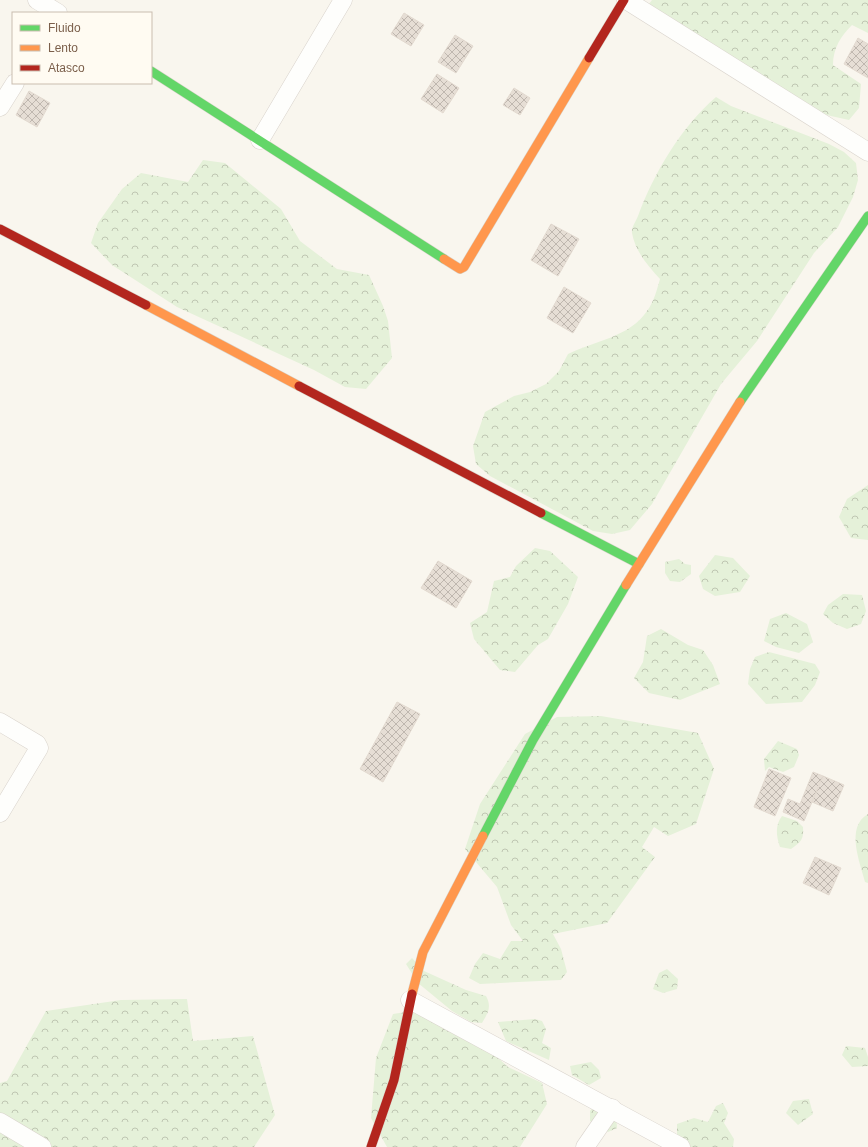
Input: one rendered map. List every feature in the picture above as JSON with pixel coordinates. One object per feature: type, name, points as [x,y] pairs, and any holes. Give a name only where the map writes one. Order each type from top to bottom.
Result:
[{"type":"street","points":[[37,0],[56,12]]},
{"type":"street","points":[[59,12],[66,0]]},
{"type":"street","points":[[260,140],[344,0]]},
{"type":"street","points":[[152,72],[457,268],[463,268],[625,0],[868,152]]},
{"type":"street","points":[[0,107],[14,84]]},
{"type":"street","points":[[371,1147],[394,1080],[410,1000],[423,952],[530,747],[639,564],[734,411],[868,216]]},
{"type":"street","points":[[0,228],[639,564]]},
{"type":"street","points":[[0,722],[37,744],[39,748],[0,813]]},
{"type":"street","points":[[410,1000],[612,1108],[681,1147]]},
{"type":"street","points":[[585,1147],[612,1108]]},
{"type":"street","points":[[0,1122],[42,1147]]},
{"type":"green space","points":[[652,0],[868,0],[868,33],[852,25],[838,43],[833,59],[833,65],[861,84],[859,108],[849,120],[813,112],[649,4]]},
{"type":"green space","points":[[716,97],[731,106],[829,144],[844,152],[856,163],[858,180],[853,197],[838,227],[814,253],[757,341],[721,384],[652,504],[630,530],[612,534],[593,531],[490,476],[476,464],[473,446],[485,412],[514,396],[530,392],[546,384],[559,371],[568,354],[621,333],[640,320],[647,311],[653,300],[660,279],[639,252],[634,240],[632,231],[633,227],[660,167],[691,122]]},
{"type":"green space","points":[[203,160],[225,163],[281,209],[300,241],[337,269],[369,275],[388,321],[392,358],[366,389],[345,387],[314,370],[177,307],[112,265],[91,243],[98,223],[122,189],[141,173],[188,182]]},
{"type":"green space","points":[[868,485],[868,540],[851,538],[839,517],[847,499]]},
{"type":"green space","points":[[535,548],[550,551],[578,577],[568,604],[548,639],[538,645],[515,672],[500,670],[474,639],[470,623],[487,612],[494,581],[510,577],[516,566]]},
{"type":"green space","points":[[715,555],[733,558],[750,576],[740,592],[715,596],[703,589],[699,576]]},
{"type":"green space","points":[[679,559],[685,564],[691,565],[691,574],[680,582],[670,581],[665,573],[665,562]]},
{"type":"green space","points":[[843,594],[862,595],[866,611],[861,624],[847,629],[833,623],[823,614],[828,605]]},
{"type":"green space","points":[[786,613],[807,624],[813,642],[799,653],[776,647],[764,641],[770,619]]},
{"type":"green space","points":[[661,629],[688,645],[703,650],[713,665],[720,684],[680,700],[649,693],[634,678],[643,662],[647,636]]},
{"type":"green space","points":[[769,652],[815,664],[820,672],[815,685],[802,702],[766,704],[748,684],[750,669],[755,657]]},
{"type":"green space","points":[[601,716],[698,733],[714,769],[696,824],[668,836],[654,827],[642,847],[655,857],[607,923],[553,934],[561,949],[567,972],[561,980],[480,984],[469,978],[475,964],[483,953],[500,959],[511,941],[523,941],[511,925],[497,887],[465,849],[480,804],[525,734],[557,717]]},
{"type":"green space","points":[[778,741],[797,749],[799,755],[794,767],[783,772],[769,767],[765,771],[764,759]]},
{"type":"green space","points":[[868,814],[868,883],[865,882],[860,865],[856,845],[856,836],[857,827],[861,820]]},
{"type":"green space","points":[[782,816],[797,821],[803,827],[803,835],[801,840],[791,849],[780,847],[777,827]]},
{"type":"green space","points":[[412,958],[424,971],[466,990],[486,996],[489,1007],[482,1023],[471,1022],[452,1011],[418,983],[406,964]]},
{"type":"green space","points":[[667,969],[678,979],[677,989],[663,993],[653,989],[659,973]]},
{"type":"green space","points":[[187,999],[193,1041],[253,1036],[275,1115],[254,1147],[0,1147],[0,1083],[7,1081],[46,1011],[121,1000]]},
{"type":"green space","points":[[412,1011],[485,1046],[508,1067],[542,1083],[547,1104],[520,1147],[387,1147],[371,1118],[376,1058],[393,1014]]},
{"type":"green space","points":[[535,1019],[542,1021],[546,1029],[542,1043],[551,1048],[549,1060],[506,1041],[498,1022]]},
{"type":"green space","points":[[846,1046],[865,1048],[868,1057],[868,1066],[852,1067],[842,1055]]},
{"type":"green space","points":[[591,1062],[599,1070],[601,1078],[589,1085],[572,1075],[570,1066]]},
{"type":"green space","points":[[809,1099],[813,1114],[798,1125],[786,1113],[793,1101]]},
{"type":"green space","points":[[597,1102],[616,1113],[617,1128],[608,1132],[590,1121],[590,1111]]},
{"type":"green space","points":[[723,1103],[728,1113],[724,1123],[734,1139],[733,1147],[686,1147],[677,1137],[677,1124],[694,1118],[708,1122],[716,1106]]},
{"type":"building","points":[[404,13],[424,25],[411,46],[391,34]]},
{"type":"building","points":[[455,35],[473,46],[456,73],[438,62]]},
{"type":"building","points":[[858,38],[868,44],[868,78],[844,64]]},
{"type":"building","points":[[437,74],[459,88],[443,113],[421,99]]},
{"type":"building","points":[[514,88],[530,98],[520,115],[503,105]]},
{"type":"building","points":[[29,91],[50,103],[37,127],[16,115]]},
{"type":"building","points":[[551,224],[579,239],[558,276],[531,260]]},
{"type":"building","points":[[564,287],[591,303],[573,333],[547,318]]},
{"type":"building","points":[[438,561],[472,581],[456,608],[421,588]]},
{"type":"building","points":[[397,702],[420,714],[383,782],[360,769]]},
{"type":"building","points":[[769,769],[791,778],[775,816],[754,807]]},
{"type":"building","points":[[813,772],[823,776],[804,821],[783,812],[788,799],[800,804]]},
{"type":"building","points":[[823,776],[844,785],[833,811],[812,802]]},
{"type":"building","points":[[815,857],[841,868],[829,895],[803,883]]},
{"type":"traffic: fast","points":[[152,72],[444,259]]},
{"type":"traffic: fast","points":[[740,402],[868,216]]},
{"type":"traffic: fast","points":[[541,513],[639,564]]},
{"type":"traffic: fast","points":[[483,836],[533,740],[626,585]]},
{"type":"traffic: slow","points":[[444,259],[460,269],[464,267],[589,58]]},
{"type":"traffic: slow","points":[[146,305],[299,386]]},
{"type":"traffic: slow","points":[[626,585],[740,402]]},
{"type":"traffic: slow","points":[[412,994],[423,952],[483,836]]},
{"type":"traffic: jam","points":[[589,58],[624,0]]},
{"type":"traffic: jam","points":[[0,229],[146,305]]},
{"type":"traffic: jam","points":[[299,386],[541,513]]},
{"type":"traffic: jam","points":[[371,1147],[394,1080],[412,994]]}]
